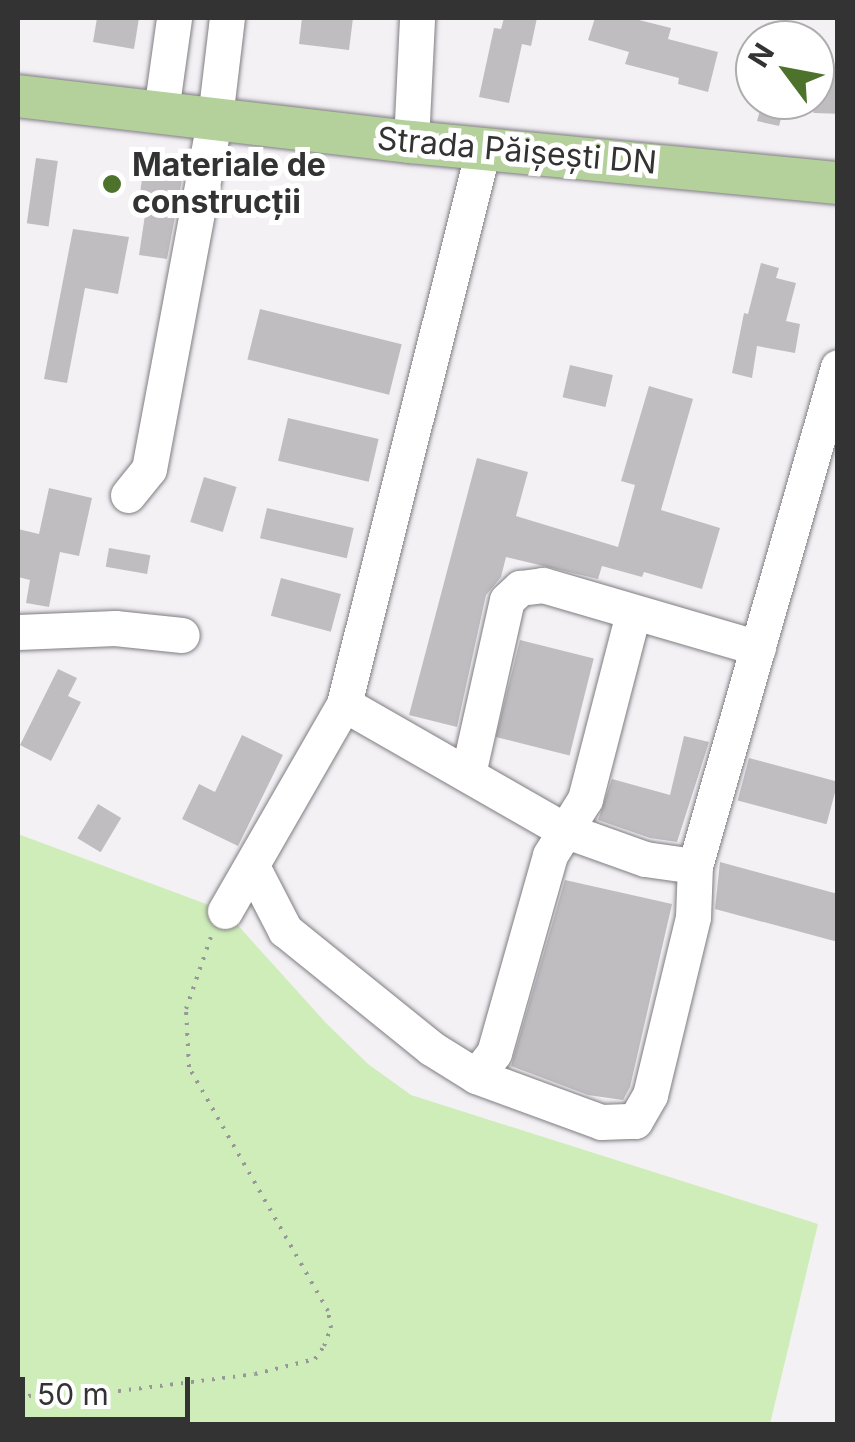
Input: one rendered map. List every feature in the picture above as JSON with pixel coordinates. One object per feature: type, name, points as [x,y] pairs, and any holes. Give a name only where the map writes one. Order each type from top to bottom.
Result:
[{"type":"main road","name":"Strada Păișești DN","points":[[18,96],[410,142],[484,146],[838,183]]},
{"type":"street","points":[[161,111],[174,18]]},
{"type":"street","points":[[128,496],[149,469],[215,118],[227,18]]},
{"type":"street","points":[[410,142],[417,18]]},
{"type":"street","points":[[226,911],[344,704],[484,146]]},
{"type":"street","points":[[252,868],[286,930],[431,1048],[476,1076],[601,1122],[635,1121],[650,1094],[688,935],[695,866],[838,366]]},
{"type":"street","points":[[468,774],[507,600],[520,588],[543,585],[758,648]]},
{"type":"street","points":[[476,1076],[494,1053],[550,855],[585,799],[633,614]]},
{"type":"street","points":[[18,632],[115,628],[182,636]]},
{"type":"street","points":[[344,704],[564,830],[645,859],[695,866]]},
{"type":"path","points":[[18,1396],[87,1395],[255,1374],[315,1359],[324,1346],[331,1328],[328,1310],[189,1067],[186,1010],[204,951],[226,911]]},
{"type":"green space","points":[[18,834],[225,911],[326,1023],[368,1064],[411,1095],[818,1224],[770,1424],[18,1424]]},
{"type":"building","points":[[97,18],[139,18],[134,49],[93,42]]},
{"type":"building","points":[[302,18],[353,18],[349,50],[299,44]]},
{"type":"building","points":[[504,18],[537,18],[531,46],[522,44],[509,103],[479,97],[494,28],[501,29]]},
{"type":"building","points":[[595,18],[631,18],[671,28],[668,39],[718,52],[708,92],[678,84],[679,78],[625,64],[629,52],[588,40]]},
{"type":"building","points":[[835,67],[838,67],[835,114]]},
{"type":"building","points":[[757,120],[781,120],[779,126]]},
{"type":"building","points":[[36,158],[58,161],[49,226],[27,223]]},
{"type":"building","points":[[144,163],[184,169],[167,259],[139,255],[148,195],[140,194]]},
{"type":"building","points":[[73,229],[129,237],[118,294],[85,288],[67,383],[44,379]]},
{"type":"building","points":[[761,263],[779,268],[776,278],[796,283],[786,321],[800,324],[795,353],[757,346],[752,378],[732,373],[744,313],[748,314]]},
{"type":"building","points":[[260,309],[402,344],[389,395],[247,359]]},
{"type":"building","points":[[570,365],[613,375],[605,407],[563,397]]},
{"type":"building","points":[[649,386],[693,399],[661,510],[720,528],[702,589],[644,572],[642,577],[602,566],[598,579],[506,557],[501,577],[486,595],[457,727],[409,715],[477,458],[528,472],[516,516],[618,547],[635,485],[621,481]]},
{"type":"building","points":[[288,418],[379,439],[369,482],[278,461]]},
{"type":"building","points":[[204,477],[237,487],[223,532],[190,522]]},
{"type":"building","points":[[49,488],[92,498],[79,556],[60,552],[49,607],[26,603],[30,580],[18,577],[18,529],[39,534]]},
{"type":"building","points":[[267,508],[354,528],[347,558],[260,538]]},
{"type":"building","points":[[109,548],[150,555],[147,574],[106,567]]},
{"type":"building","points":[[281,578],[341,594],[331,632],[271,616]]},
{"type":"building","points":[[520,640],[594,658],[570,755],[496,737]]},
{"type":"building","points":[[58,669],[77,678],[68,696],[81,702],[51,761],[20,745]]},
{"type":"building","points":[[242,735],[283,755],[238,846],[182,819],[199,784],[215,792]]},
{"type":"building","points":[[684,736],[709,742],[677,842],[650,838],[598,820],[612,779],[670,795]]},
{"type":"building","points":[[749,758],[838,782],[826,824],[738,801]]},
{"type":"building","points":[[98,804],[121,818],[101,852],[77,838]]},
{"type":"building","points":[[720,862],[838,894],[838,942],[715,909]]},
{"type":"building","points":[[565,880],[672,904],[630,1087],[623,1100],[588,1095],[511,1066]]},
{"type":"place","name":"Materiale de construcții","points":[[112,184]]}]
